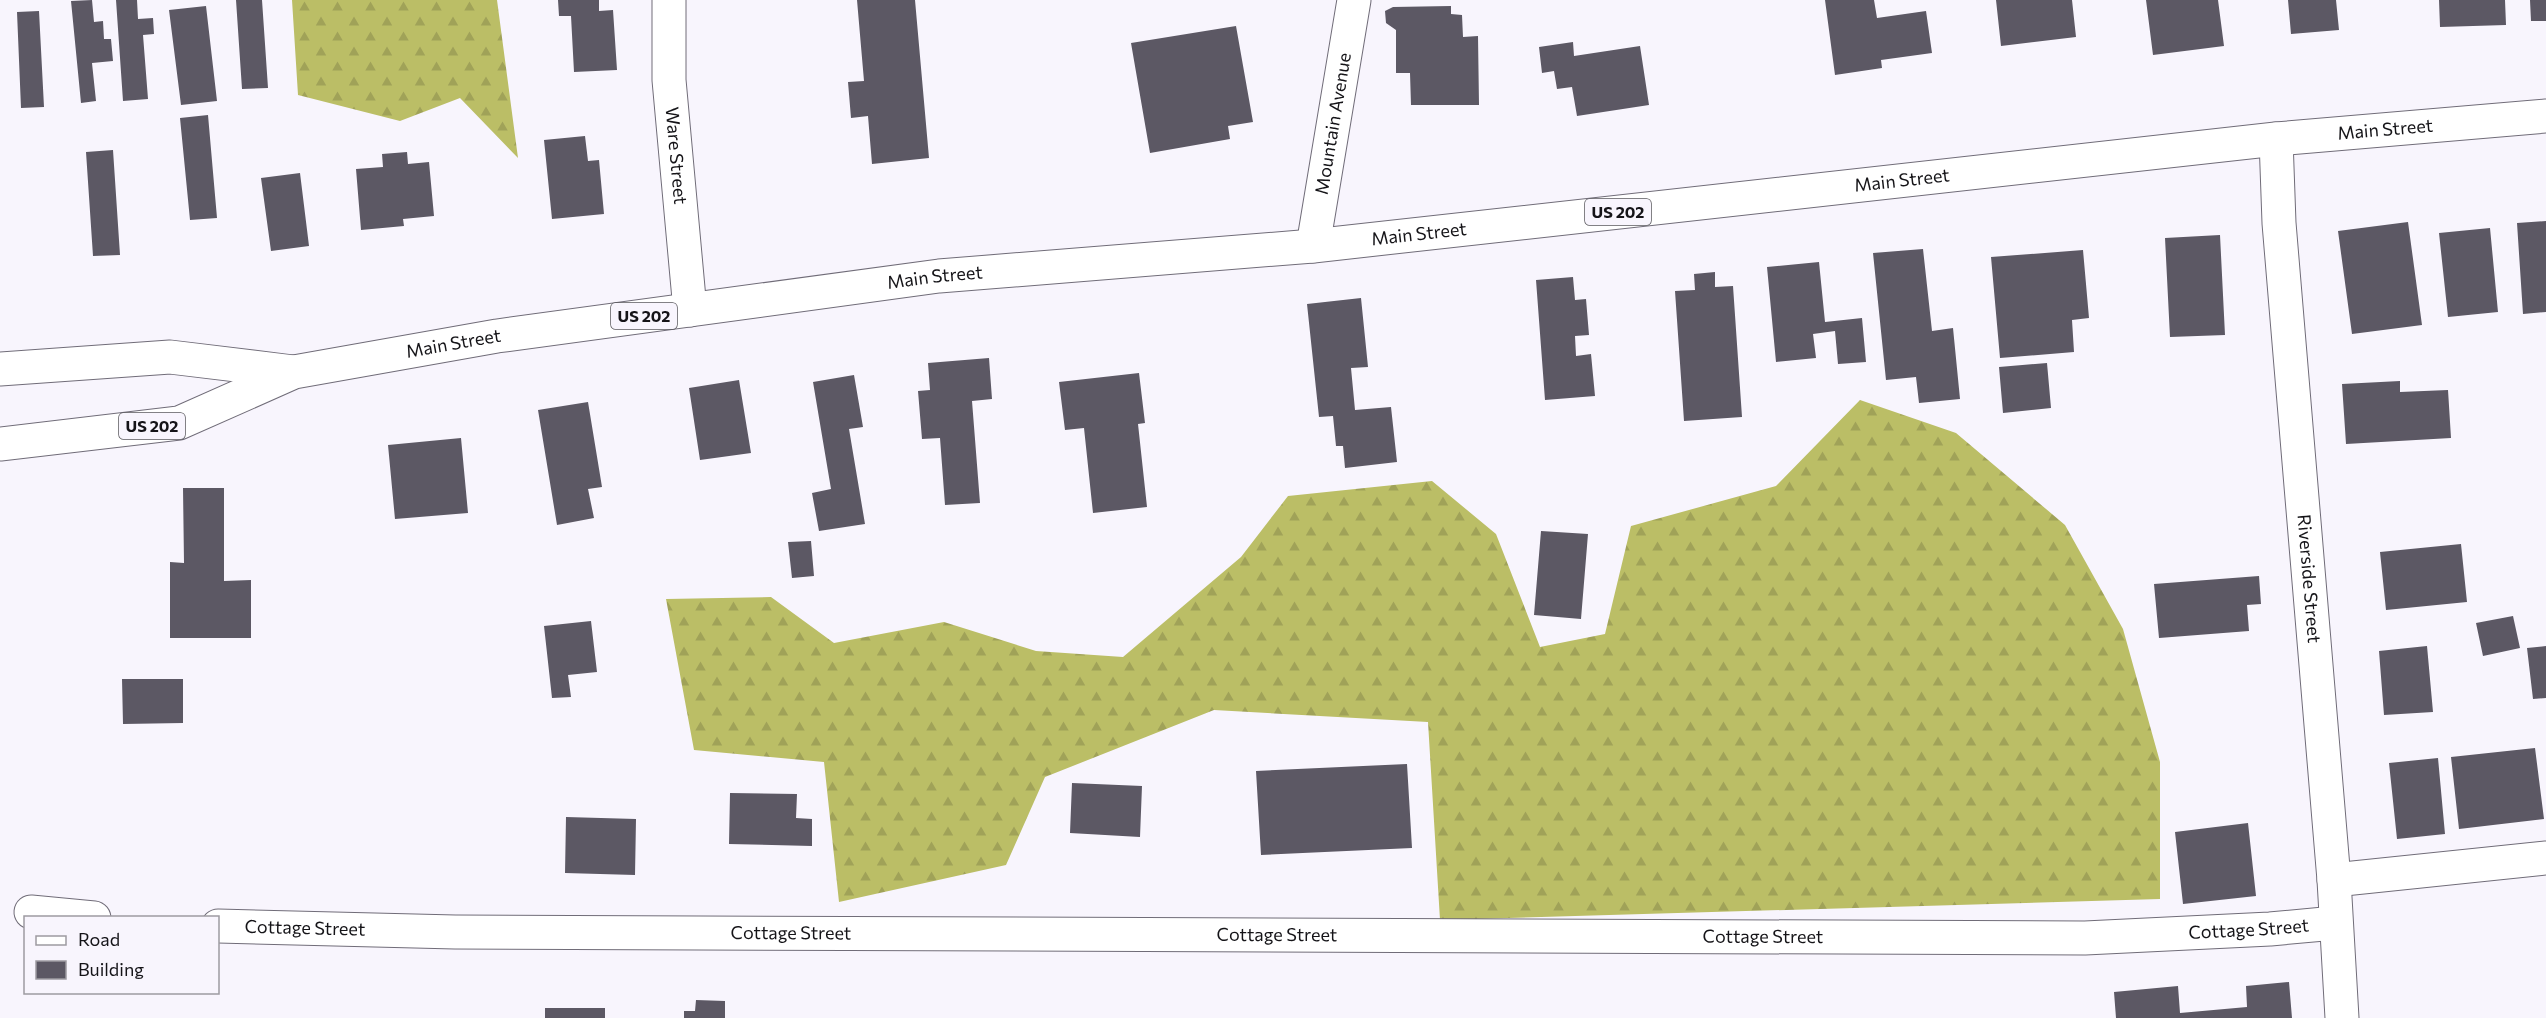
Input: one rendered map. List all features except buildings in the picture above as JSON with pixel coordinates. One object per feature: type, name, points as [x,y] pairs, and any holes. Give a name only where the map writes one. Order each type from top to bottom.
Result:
[{"type":"main road","name":"Ware Street","points":[[669,0],[669,80],[690,310]]},
{"type":"main road","name":"Mountain Avenue","points":[[1313,246],[1354,0]]},
{"type":"main road","name":"Main Street","points":[[0,444],[179,423],[294,372],[497,336],[939,276],[1313,246],[2276,139],[2546,116]]},
{"type":"main road","name":"Riverside Street","points":[[2276,139],[2279,223],[2334,880],[2342,1018]]},
{"type":"main road","name":"Main Street","points":[[0,369],[170,357],[294,372]]},
{"type":"main road","points":[[2334,880],[2546,858]]},
{"type":"main road","points":[[31,912],[73,916]]},
{"type":"main road","name":"Cottage Street","points":[[219,926],[455,932],[2085,938],[2270,929],[2335,923]]},
{"type":"green space","points":[[292,0],[497,0],[518,158],[460,98],[400,121],[298,95]]},
{"type":"green space","points":[[1860,400],[1956,433],[2065,525],[2123,629],[2160,762],[2160,899],[1440,920],[1428,722],[1214,710],[1045,777],[1006,865],[839,902],[824,762],[694,750],[666,599],[771,597],[834,643],[944,622],[1036,651],[1123,657],[1241,557],[1288,496],[1432,481],[1496,534],[1540,647],[1605,634],[1631,526],[1776,486]]}]
